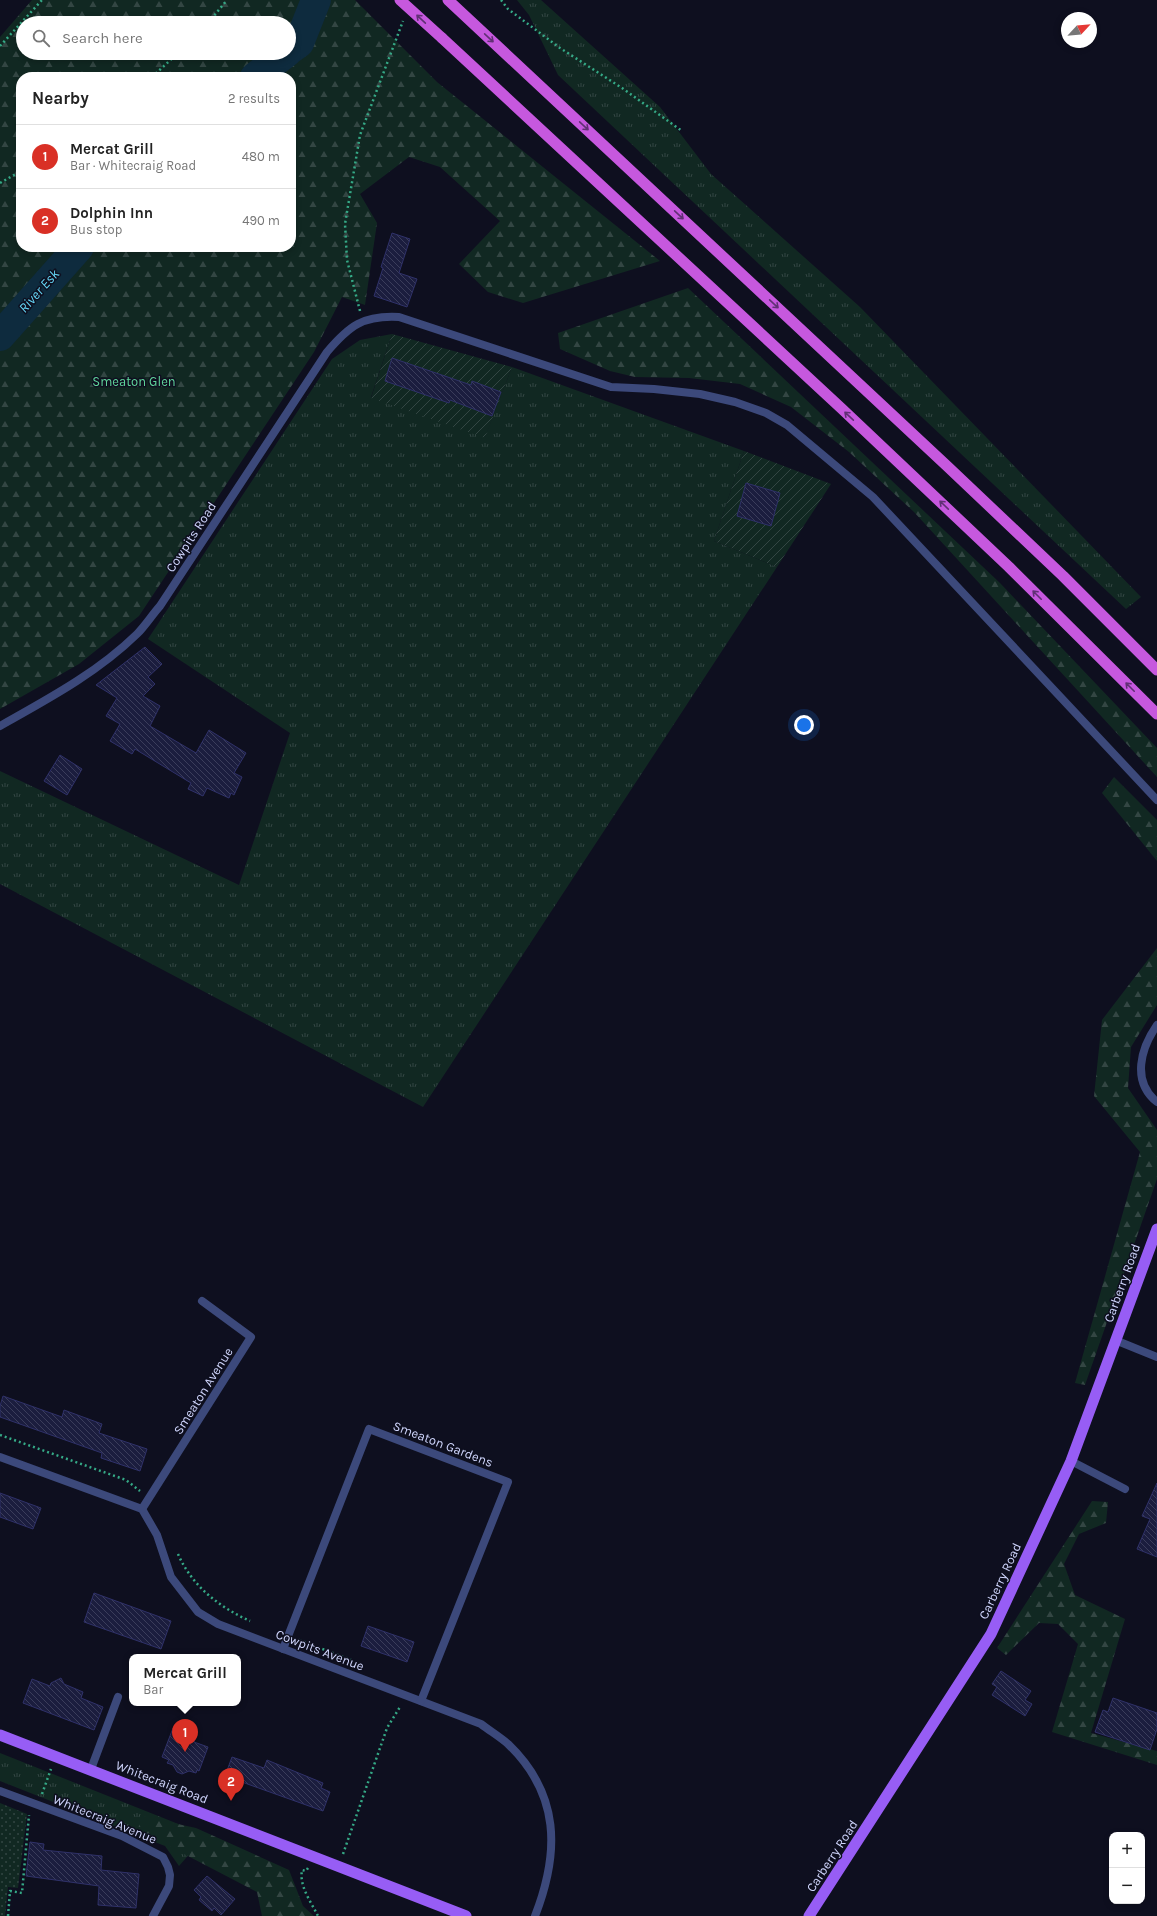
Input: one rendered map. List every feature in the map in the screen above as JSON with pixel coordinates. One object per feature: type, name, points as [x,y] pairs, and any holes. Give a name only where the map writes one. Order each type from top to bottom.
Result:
[{"type":"highway","points":[[400,0],[884,449],[1009,567],[1157,714]]},
{"type":"highway","points":[[448,0],[947,466],[1063,576],[1157,670]]},
{"type":"main road","name":"Carberry Road","points":[[810,1916],[991,1634],[1070,1461],[1157,1229]]},
{"type":"main road","name":"Whitecraig Road","points":[[0,1735],[91,1769],[466,1916]]},
{"type":"street","name":"Cowpits Road","points":[[0,726],[57,694],[107,661],[137,634],[160,606],[326,352],[343,334],[363,321],[380,316],[399,317],[611,387],[654,389],[700,394],[736,402],[766,413],[787,425],[873,497],[1157,800]]},
{"type":"street","points":[[1157,1025],[1143,1049],[1140,1068],[1144,1083],[1152,1099],[1157,1102]]},
{"type":"street","name":"Smeaton Avenue","points":[[142,1509],[251,1337],[202,1301]]},
{"type":"street","points":[[1115,1340],[1157,1357]]},
{"type":"street","name":"Smeaton Gardens","points":[[283,1649],[369,1429],[508,1482],[421,1701]]},
{"type":"street","points":[[0,1457],[142,1509]]},
{"type":"street","points":[[1070,1461],[1125,1489]]},
{"type":"street","name":"Cowpits Avenue","points":[[142,1509],[157,1535],[171,1577],[198,1612],[218,1624],[481,1724],[507,1743],[529,1768],[543,1791],[551,1827],[551,1860],[543,1894],[534,1916]]},
{"type":"street","points":[[91,1769],[118,1697]]},
{"type":"street","name":"Whitecraig Avenue","points":[[0,1791],[122,1836],[163,1857],[170,1875],[169,1886],[153,1916]]},
{"type":"path","points":[[27,16],[42,0]]},
{"type":"path","points":[[214,16],[228,0]]},
{"type":"path","points":[[501,0],[508,9],[560,48],[622,88],[682,130]]},
{"type":"path","points":[[363,321],[347,260],[345,224],[360,135],[405,14]]},
{"type":"path","points":[[0,46],[16,28]]},
{"type":"path","points":[[157,72],[170,60]]},
{"type":"path","points":[[0,183],[16,174]]},
{"type":"path","points":[[0,1435],[126,1480],[149,1498]]},
{"type":"path","points":[[176,1550],[197,1586],[229,1612],[257,1625]]},
{"type":"path","points":[[288,1636],[357,1662]]},
{"type":"path","points":[[338,1867],[388,1728],[407,1696]]},
{"type":"path","points":[[8,1916],[10,1891],[22,1893],[29,1815],[39,1805],[55,1756]]},
{"type":"path","points":[[314,1857],[306,1871],[302,1870],[301,1876],[303,1885],[318,1916]]},
{"type":"green space","name":"Smeaton Glen","points":[[32,0],[355,0],[437,82],[660,261],[523,303],[488,292],[459,264],[500,221],[440,167],[409,157],[360,194],[377,223],[365,305],[342,297],[314,352],[139,616],[79,664],[0,709],[0,37],[16,18],[16,60],[296,60],[296,16],[18,16]]},
{"type":"green space","points":[[517,0],[541,0],[660,107],[711,174],[860,307],[1141,597],[1126,609],[558,75],[529,15]]},
{"type":"green space","points":[[688,288],[1000,583],[1157,748],[1157,777],[914,512],[849,452],[791,407],[740,384],[689,378],[635,377],[610,371],[560,349],[558,333]]},
{"type":"green space","points":[[392,334],[371,397],[485,437],[512,367],[744,451],[714,541],[777,567],[423,1107],[0,884],[0,771],[239,885],[290,733],[148,639],[332,359],[360,340]]},
{"type":"green space","points":[[392,334],[512,367],[485,438],[371,398]]},
{"type":"green space","points":[[744,451],[831,484],[777,567],[714,541]]},
{"type":"green space","points":[[1114,777],[1157,820],[1157,861],[1102,793]]},
{"type":"green space","points":[[1157,948],[1157,1005],[1131,1047],[1128,1088],[1157,1130],[1157,1179],[1085,1385],[1075,1383],[1140,1152],[1094,1096],[1102,1020]]},
{"type":"green space","points":[[1092,1501],[1108,1502],[1106,1523],[1079,1534],[1064,1564],[1075,1595],[1125,1619],[1091,1733],[1157,1751],[1157,1765],[1052,1732],[1078,1644],[1058,1624],[1039,1623],[1006,1655],[997,1648]]},
{"type":"green space","points":[[0,1753],[206,1835],[179,1866],[165,1846],[0,1781]]},
{"type":"green space","points":[[0,1803],[27,1814],[18,1888],[8,1887],[5,1916],[0,1916]]},
{"type":"green space","points":[[141,1816],[196,1828],[289,1870],[303,1906],[314,1916],[262,1916],[257,1892],[138,1830]]},
{"type":"building","points":[[392,233],[410,239],[399,273],[417,279],[407,307],[374,296],[383,268],[381,267]]},
{"type":"building","points":[[392,358],[471,385],[472,381],[501,392],[492,416],[450,400],[449,403],[385,381]]},
{"type":"building","points":[[746,483],[780,493],[771,526],[737,516]]},
{"type":"building","points":[[145,647],[162,664],[148,677],[155,684],[143,696],[160,706],[150,726],[196,753],[209,730],[246,753],[234,773],[242,777],[234,795],[231,793],[229,798],[207,788],[203,796],[188,789],[191,783],[135,749],[132,754],[110,741],[120,724],[106,716],[117,698],[96,685]]},
{"type":"building","points":[[60,755],[82,769],[67,795],[44,781]]},
{"type":"building","points":[[3,1396],[62,1417],[64,1410],[102,1424],[99,1433],[147,1449],[140,1471],[101,1458],[102,1453],[0,1417],[0,1406]]},
{"type":"building","points":[[1157,1483],[1157,1557],[1137,1549],[1150,1519],[1142,1516]]},
{"type":"building","points":[[0,1493],[41,1508],[33,1529],[0,1517]]},
{"type":"building","points":[[94,1593],[171,1621],[161,1649],[84,1622]]},
{"type":"building","points":[[368,1626],[414,1642],[407,1662],[361,1646]]},
{"type":"building","points":[[1001,1671],[1031,1691],[1025,1700],[1032,1704],[1025,1716],[992,1695],[997,1687],[992,1684]]},
{"type":"building","points":[[61,1678],[64,1684],[83,1692],[81,1698],[103,1707],[94,1730],[23,1703],[32,1679],[50,1686],[51,1683]]},
{"type":"building","points":[[1113,1698],[1157,1713],[1157,1729],[1150,1750],[1095,1732],[1103,1710],[1108,1712]]},
{"type":"building","points":[[173,1728],[196,1737],[194,1742],[208,1747],[199,1771],[197,1770],[196,1773],[189,1771],[182,1774],[177,1772],[173,1765],[167,1763],[169,1760],[162,1757]]},
{"type":"building","points":[[232,1757],[264,1768],[267,1760],[323,1783],[321,1788],[330,1792],[323,1811],[225,1776]]},
{"type":"building","points":[[30,1842],[44,1844],[43,1850],[102,1856],[101,1870],[139,1874],[136,1908],[98,1905],[99,1886],[26,1876]]},
{"type":"building","points":[[207,1876],[235,1899],[221,1915],[214,1908],[212,1911],[199,1900],[201,1897],[194,1890]]},
{"type":"waterway","name":"River Esk","points":[[296,45],[299,43],[316,0]]},
{"type":"waterway","name":"River Esk","points":[[261,72],[277,60]]},
{"type":"waterway","name":"River Esk","points":[[0,336],[75,252]]},
{"type":"place","name":"Mercat Grill","points":[[185,1752]]},
{"type":"place","name":"Dolphin Inn","points":[[231,1801]]}]
